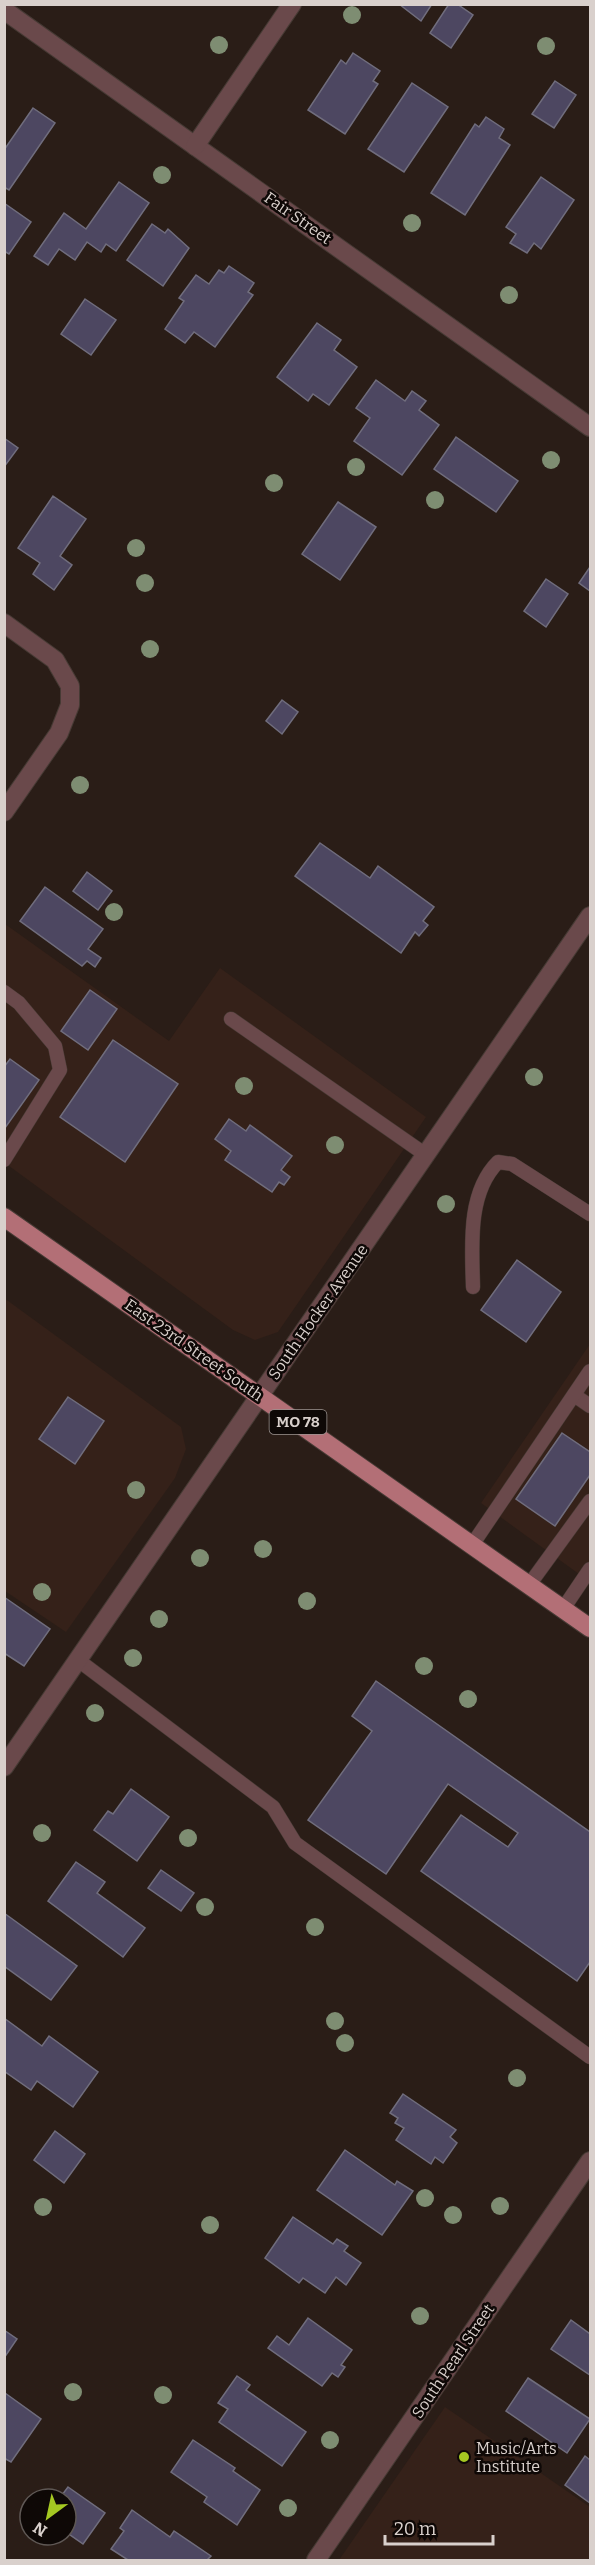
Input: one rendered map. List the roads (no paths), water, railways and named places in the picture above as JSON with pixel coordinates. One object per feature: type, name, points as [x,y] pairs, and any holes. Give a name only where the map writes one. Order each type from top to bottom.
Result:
[{"type":"main road","name":"East 23rd Street South","points":[[4,1217],[591,1628]]},
{"type":"street","points":[[195,146],[292,4]]},
{"type":"street","name":"Fair Street","points":[[4,10],[591,427]]},
{"type":"street","points":[[4,623],[55,660],[70,686],[70,705],[58,733],[4,812]]},
{"type":"street","name":"South Hocker Avenue","points":[[4,1767],[591,916]]},
{"type":"street","name":"South Pearl Street","points":[[316,2560],[591,2161]]},
{"type":"lane","points":[[4,992],[19,1003],[55,1046],[60,1071],[4,1160]]},
{"type":"lane","points":[[231,1019],[426,1155]]},
{"type":"lane","points":[[473,1287],[471,1219],[490,1170],[498,1162],[512,1164],[591,1214]]},
{"type":"lane","points":[[472,1545],[591,1371]]},
{"type":"lane","points":[[574,1395],[591,1406]]},
{"type":"lane","points":[[529,1585],[591,1501]]},
{"type":"lane","points":[[563,1609],[591,1569]]},
{"type":"lane","points":[[78,1660],[273,1807],[294,1843],[591,2057]]},
{"type":"place","name":"Music/Arts Institute","points":[[464,2457]]}]
